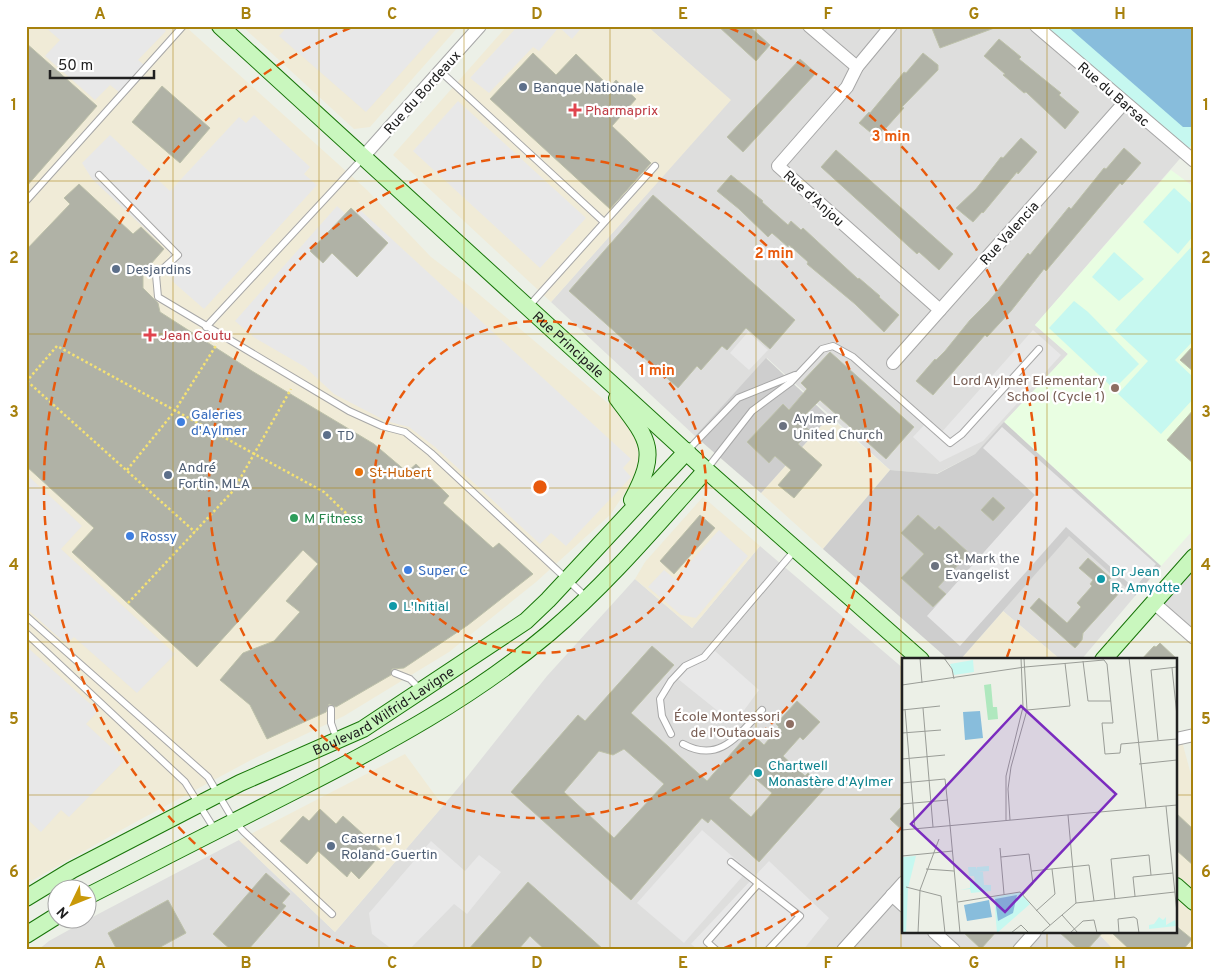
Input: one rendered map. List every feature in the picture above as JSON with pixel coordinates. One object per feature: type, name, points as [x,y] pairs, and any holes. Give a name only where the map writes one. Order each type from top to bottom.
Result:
[{"type":"main road","name":"Rue Principale","points":[[220,26],[706,470],[919,658]]},
{"type":"main road","points":[[590,363],[645,437],[649,456],[641,484],[613,529]]},
{"type":"main road","name":"Boulevard Wilfrid-Lavigne","points":[[26,898],[72,870],[240,783],[363,730],[526,621],[568,580],[613,529],[687,452]]},
{"type":"main road","name":"Boulevard Wilfrid-Lavigne","points":[[98,891],[373,751],[424,722],[499,672],[546,636],[588,599],[706,470]]},
{"type":"main road","points":[[1106,658],[1194,557]]},
{"type":"main road","points":[[1178,888],[1194,902]]},
{"type":"main road","points":[[26,935],[48,921]]},
{"type":"street","name":"Rue du Bordeaux","points":[[364,157],[480,26]]},
{"type":"street","points":[[810,26],[857,67]]},
{"type":"street","name":"Rue d'Anjou","points":[[891,26],[857,67],[847,87],[778,166],[940,310]]},
{"type":"street","name":"Rue du Barsac","points":[[1036,26],[1194,161]]},
{"type":"street","name":"Rue Valencia","points":[[893,363],[1124,103]]},
{"type":"street","points":[[1154,603],[1194,638]]},
{"type":"street","points":[[1178,739],[1194,735]]},
{"type":"street","points":[[843,950],[902,884]]},
{"type":"street","points":[[892,895],[902,904]]},
{"type":"street","points":[[936,934],[954,950]]},
{"type":"street","points":[[1019,950],[1033,934]]},
{"type":"lane","points":[[26,200],[182,26]]},
{"type":"lane","points":[[440,71],[604,222]]},
{"type":"lane","points":[[206,327],[364,157]]},
{"type":"lane","points":[[528,307],[655,166]]},
{"type":"lane","points":[[99,175],[178,255],[156,275],[158,297],[349,411],[382,426],[405,432],[431,453],[588,599]]},
{"type":"lane","points":[[706,470],[752,411],[799,374],[822,349],[832,346],[842,349],[950,442],[962,434],[1039,349]]},
{"type":"lane","points":[[687,452],[738,398],[799,374]]},
{"type":"lane","points":[[670,734],[662,716],[660,699],[672,681],[685,666],[704,657],[796,549]]},
{"type":"lane","points":[[26,616],[208,777],[234,822],[332,914]]},
{"type":"lane","points":[[26,633],[185,782],[201,804],[216,831]]},
{"type":"lane","points":[[395,673],[410,679],[422,691]]},
{"type":"lane","points":[[332,709],[331,723],[338,742]]},
{"type":"lane","points":[[683,744],[692,749],[712,752],[729,743],[762,710]]},
{"type":"lane","points":[[731,862],[800,916],[768,950]]},
{"type":"lane","points":[[716,950],[707,942],[758,884]]},
{"type":"path","points":[[127,470],[174,412],[222,336]]},
{"type":"path","points":[[195,532],[27,381],[57,346],[174,412],[324,492],[349,516]]},
{"type":"path","points":[[128,603],[234,490],[291,389]]},
{"type":"shaded area","points":[[26,26],[185,26],[367,190],[431,257],[468,285],[634,425],[641,469],[610,515],[536,582],[449,652],[344,716],[251,760],[26,884]]},
{"type":"shaded area","points":[[44,26],[164,26],[162,28],[166,31],[138,60],[144,65],[119,92],[110,85],[95,100],[45,56],[60,40]]},
{"type":"shaded area","points":[[242,26],[459,26],[370,127],[354,129]]},
{"type":"shaded area","points":[[288,26],[443,26],[366,112],[279,36]]},
{"type":"shaded area","points":[[507,26],[647,26],[731,100],[551,302],[393,155]]},
{"type":"shaded area","points":[[518,26],[583,26],[572,39],[559,27],[539,51],[533,47],[489,93],[470,78]]},
{"type":"shaded area","points":[[647,26],[1036,26],[1184,154],[1035,325],[1068,354],[975,454],[936,474],[890,470],[767,358],[695,436],[551,302],[730,100]]},
{"type":"shaded area","points":[[1036,26],[1194,26],[1194,142],[1184,154]]},
{"type":"shaded area","points":[[1067,26],[1194,26],[1194,127],[1183,127]]},
{"type":"shaded area","points":[[458,101],[586,218],[540,268],[413,151]]},
{"type":"shaded area","points":[[254,115],[310,167],[304,174],[317,185],[204,309],[172,281],[170,252],[92,179],[82,163],[110,135],[170,191],[239,117],[246,123]]},
{"type":"shaded area","name":"Lord Aylmer Elementary School (Cycle 1)","points":[[1171,170],[1194,187],[1194,529],[1161,566],[1004,422],[1068,354],[1035,325]]},
{"type":"shaded area","points":[[1174,188],[1194,206],[1194,235],[1178,254],[1143,222]]},
{"type":"shaded area","points":[[337,206],[349,217],[358,208],[631,459],[623,468],[631,477],[566,546],[551,533],[540,544],[435,447],[409,427],[386,421],[334,394],[305,367],[255,338],[235,321]]},
{"type":"shaded area","points":[[1194,244],[1194,340],[1175,360],[1194,378],[1194,398],[1161,434],[1118,394],[1148,361],[1115,330]]},
{"type":"shaded area","points":[[1114,252],[1144,279],[1119,301],[1092,277]]},
{"type":"shaded area","points":[[1074,301],[1088,312],[1139,364],[1114,389],[1049,328]]},
{"type":"shaded area","points":[[1033,330],[1061,355],[983,441],[940,462],[913,437],[927,422],[940,434]]},
{"type":"shaded area","points":[[748,332],[768,350],[749,370],[730,353]]},
{"type":"shaded area","points":[[766,358],[829,417],[761,493],[695,436]]},
{"type":"shaded area","points":[[829,417],[890,470],[823,549],[761,493]]},
{"type":"shaded area","points":[[1004,422],[1161,566],[1135,596],[1069,536],[962,658],[947,658],[823,549],[890,470],[937,474],[975,454]]},
{"type":"shaded area","points":[[1002,427],[1156,564],[1134,588],[1066,527],[960,646],[927,616],[1035,495],[983,448]]},
{"type":"shaded area","points":[[26,474],[82,526],[61,549],[175,654],[137,693],[74,637],[66,644],[26,608]]},
{"type":"shaded area","points":[[703,497],[760,546],[692,628],[635,579],[645,562]]},
{"type":"shaded area","points":[[719,530],[748,556],[696,618],[681,615],[648,587],[664,570],[675,579]]},
{"type":"shaded area","points":[[1069,535],[1135,596],[1083,658],[1059,658],[1003,611]]},
{"type":"shaded area","points":[[760,546],[902,667],[902,934],[1099,934],[1114,950],[38,950],[49,941],[72,928],[98,928],[98,914],[239,840],[335,932],[459,787],[547,676],[635,579],[692,628]]},
{"type":"shaded area","points":[[1194,557],[1194,638],[1154,603]]},
{"type":"shaded area","points":[[1003,611],[1059,658],[962,658]]},
{"type":"shaded area","points":[[26,646],[98,711],[86,724],[125,760],[69,817],[61,810],[41,832],[26,818]]},
{"type":"shaded area","points":[[715,651],[759,690],[734,724],[678,679],[693,658]]},
{"type":"shaded area","points":[[1179,730],[1194,786],[1194,950],[1114,950],[1099,934],[1178,934]]},
{"type":"shaded area","points":[[405,754],[443,806],[335,932],[239,840]]},
{"type":"shaded area","points":[[702,830],[748,870],[684,943],[637,903]]},
{"type":"shaded area","points":[[431,841],[465,871],[479,855],[501,872],[467,914],[454,904],[409,950],[393,950],[372,934],[369,913]]},
{"type":"shaded area","points":[[769,861],[829,918],[803,950],[698,950],[691,944]]},
{"type":"building","points":[[718,26],[749,26],[770,45],[756,61]]},
{"type":"building","points":[[931,26],[997,26],[997,27],[940,48]]},
{"type":"building","points":[[999,39],[1021,57],[1019,59],[1061,93],[1059,95],[1079,112],[1065,129],[984,56]]},
{"type":"building","points":[[26,43],[97,106],[26,187]]},
{"type":"building","points":[[533,53],[556,75],[576,54],[610,87],[616,80],[636,99],[612,126],[651,163],[610,209],[490,99]]},
{"type":"building","points":[[923,53],[938,65],[938,70],[876,137],[859,123]]},
{"type":"building","points":[[800,59],[816,73],[743,152],[727,137]]},
{"type":"building","points":[[162,86],[210,128],[180,163],[132,122]]},
{"type":"building","points":[[1021,138],[1037,152],[973,222],[956,208],[976,189],[1001,157],[1003,158]]},
{"type":"building","points":[[1124,148],[1141,163],[1122,185],[1120,183],[1046,271],[1044,269],[1011,311],[987,337],[985,335],[933,395],[916,381],[989,301],[1028,253],[1030,255],[1069,207],[1071,209],[1104,168],[1106,169]]},
{"type":"building","points":[[836,150],[953,254],[939,270],[919,252],[917,254],[821,167]]},
{"type":"building","points":[[731,175],[763,201],[788,225],[791,221],[801,230],[803,228],[899,315],[884,332],[855,304],[807,264],[808,262],[789,245],[788,247],[772,233],[768,237],[717,191]]},
{"type":"building","name":"Galeries d'Aylmer","points":[[79,184],[133,234],[141,227],[164,249],[143,273],[143,288],[158,303],[160,312],[252,371],[374,444],[407,472],[416,464],[449,496],[443,503],[493,548],[499,543],[533,574],[468,625],[404,668],[392,669],[391,675],[336,707],[329,704],[326,712],[267,739],[250,705],[220,680],[243,653],[274,641],[300,612],[286,601],[318,564],[303,550],[197,667],[72,552],[94,528],[26,466],[26,250],[70,204],[64,198]]},
{"type":"building","points":[[653,195],[795,320],[770,349],[746,328],[727,350],[722,346],[701,370],[697,366],[678,388],[569,291]]},
{"type":"building","points":[[351,208],[388,243],[357,277],[332,253],[323,263],[310,251]]},
{"type":"building","points":[[1194,345],[1194,372],[1180,360]]},
{"type":"building","points":[[830,352],[914,427],[886,459],[820,400],[799,421],[810,431],[798,444],[822,465],[794,498],[778,485],[791,470],[775,456],[769,463],[747,442],[783,404],[789,410],[807,389],[801,383]]},
{"type":"building","points":[[1194,409],[1194,464],[1167,440]]},
{"type":"building","points":[[993,497],[1005,508],[993,521],[981,510]]},
{"type":"building","points":[[700,515],[715,528],[674,574],[660,561]]},
{"type":"building","name":"St. Mark the Evangelist","points":[[918,515],[935,530],[939,526],[969,553],[938,587],[946,594],[933,607],[901,578],[924,554],[901,533]]},
{"type":"building","points":[[1088,558],[1111,578],[1108,580],[1121,591],[1083,633],[1082,640],[1075,648],[1030,608],[1039,598],[1067,623],[1081,607],[1077,603],[1092,586],[1090,584],[1093,580],[1079,568]]},
{"type":"building","points":[[1160,643],[1176,658],[1143,658],[1154,646],[1156,647]]},
{"type":"building","name":"Chartwell Monastère d'Aylmer","points":[[652,646],[674,665],[631,713],[707,781],[750,732],[764,745],[779,727],[776,724],[797,701],[820,722],[803,740],[800,737],[783,756],[805,776],[808,773],[825,788],[759,862],[711,819],[708,823],[702,818],[631,900],[511,792],[578,715],[585,721]],"holes":[[[624,749],[664,784],[614,838],[564,792],[599,751],[613,755]],[[750,774],[772,793],[751,817],[729,798]]]},
{"type":"building","points":[[902,806],[902,830],[890,819]]},
{"type":"building","name":"Caserne 1 Roland-Guertin","points":[[320,809],[336,824],[343,816],[383,852],[359,879],[351,871],[347,877],[318,851],[307,864],[280,841],[303,816],[309,821]]},
{"type":"building","points":[[1178,815],[1194,830],[1194,866],[1178,852]]},
{"type":"building","points":[[266,873],[290,894],[282,903],[286,906],[248,950],[231,950],[213,934]]},
{"type":"building","points":[[528,882],[604,950],[545,950],[530,936],[518,950],[468,950]]},
{"type":"building","points":[[168,900],[186,933],[155,950],[117,950],[108,933]]},
{"type":"building","points":[[1178,928],[1192,939],[1183,950],[1130,950],[1113,934],[1178,934]]},
{"type":"building","points":[[965,934],[994,934],[981,949]]},
{"type":"building","points":[[1061,934],[1101,934],[1087,950],[1079,950]]},
{"type":"place","name":"Banque Nationale","points":[[523,87]]},
{"type":"place","name":"Pharmaprix","points":[[575,110]]},
{"type":"place","name":"Desjardins","points":[[116,269]]},
{"type":"place","name":"Jean Coutu","points":[[150,335]]},
{"type":"place","name":"Lord Aylmer Elementary School (Cycle 1)","points":[[1115,388]]},
{"type":"place","name":"Galeries d'Aylmer","points":[[181,422]]},
{"type":"place","name":"Aylmer United Church","points":[[783,426]]},
{"type":"place","name":"TD","points":[[327,435]]},
{"type":"place","name":"St-Hubert","points":[[359,472]]},
{"type":"place","name":"André Fortin, MLA","points":[[168,475]]},
{"type":"place","name":"M Fitness","points":[[294,518]]},
{"type":"place","name":"Rossy","points":[[130,536]]},
{"type":"place","name":"St. Mark the Evangelist","points":[[935,566]]},
{"type":"place","name":"Super C","points":[[408,570]]},
{"type":"place","name":"Dr Jean R. Amyotte","points":[[1101,579]]},
{"type":"place","name":"L'Initial","points":[[393,606]]},
{"type":"place","name":"École Montessori de l'Outaouais","points":[[790,724]]},
{"type":"place","name":"Chartwell Monastère d'Aylmer","points":[[758,773]]},
{"type":"place","name":"Caserne 1 Roland-Guertin","points":[[331,846]]}]
